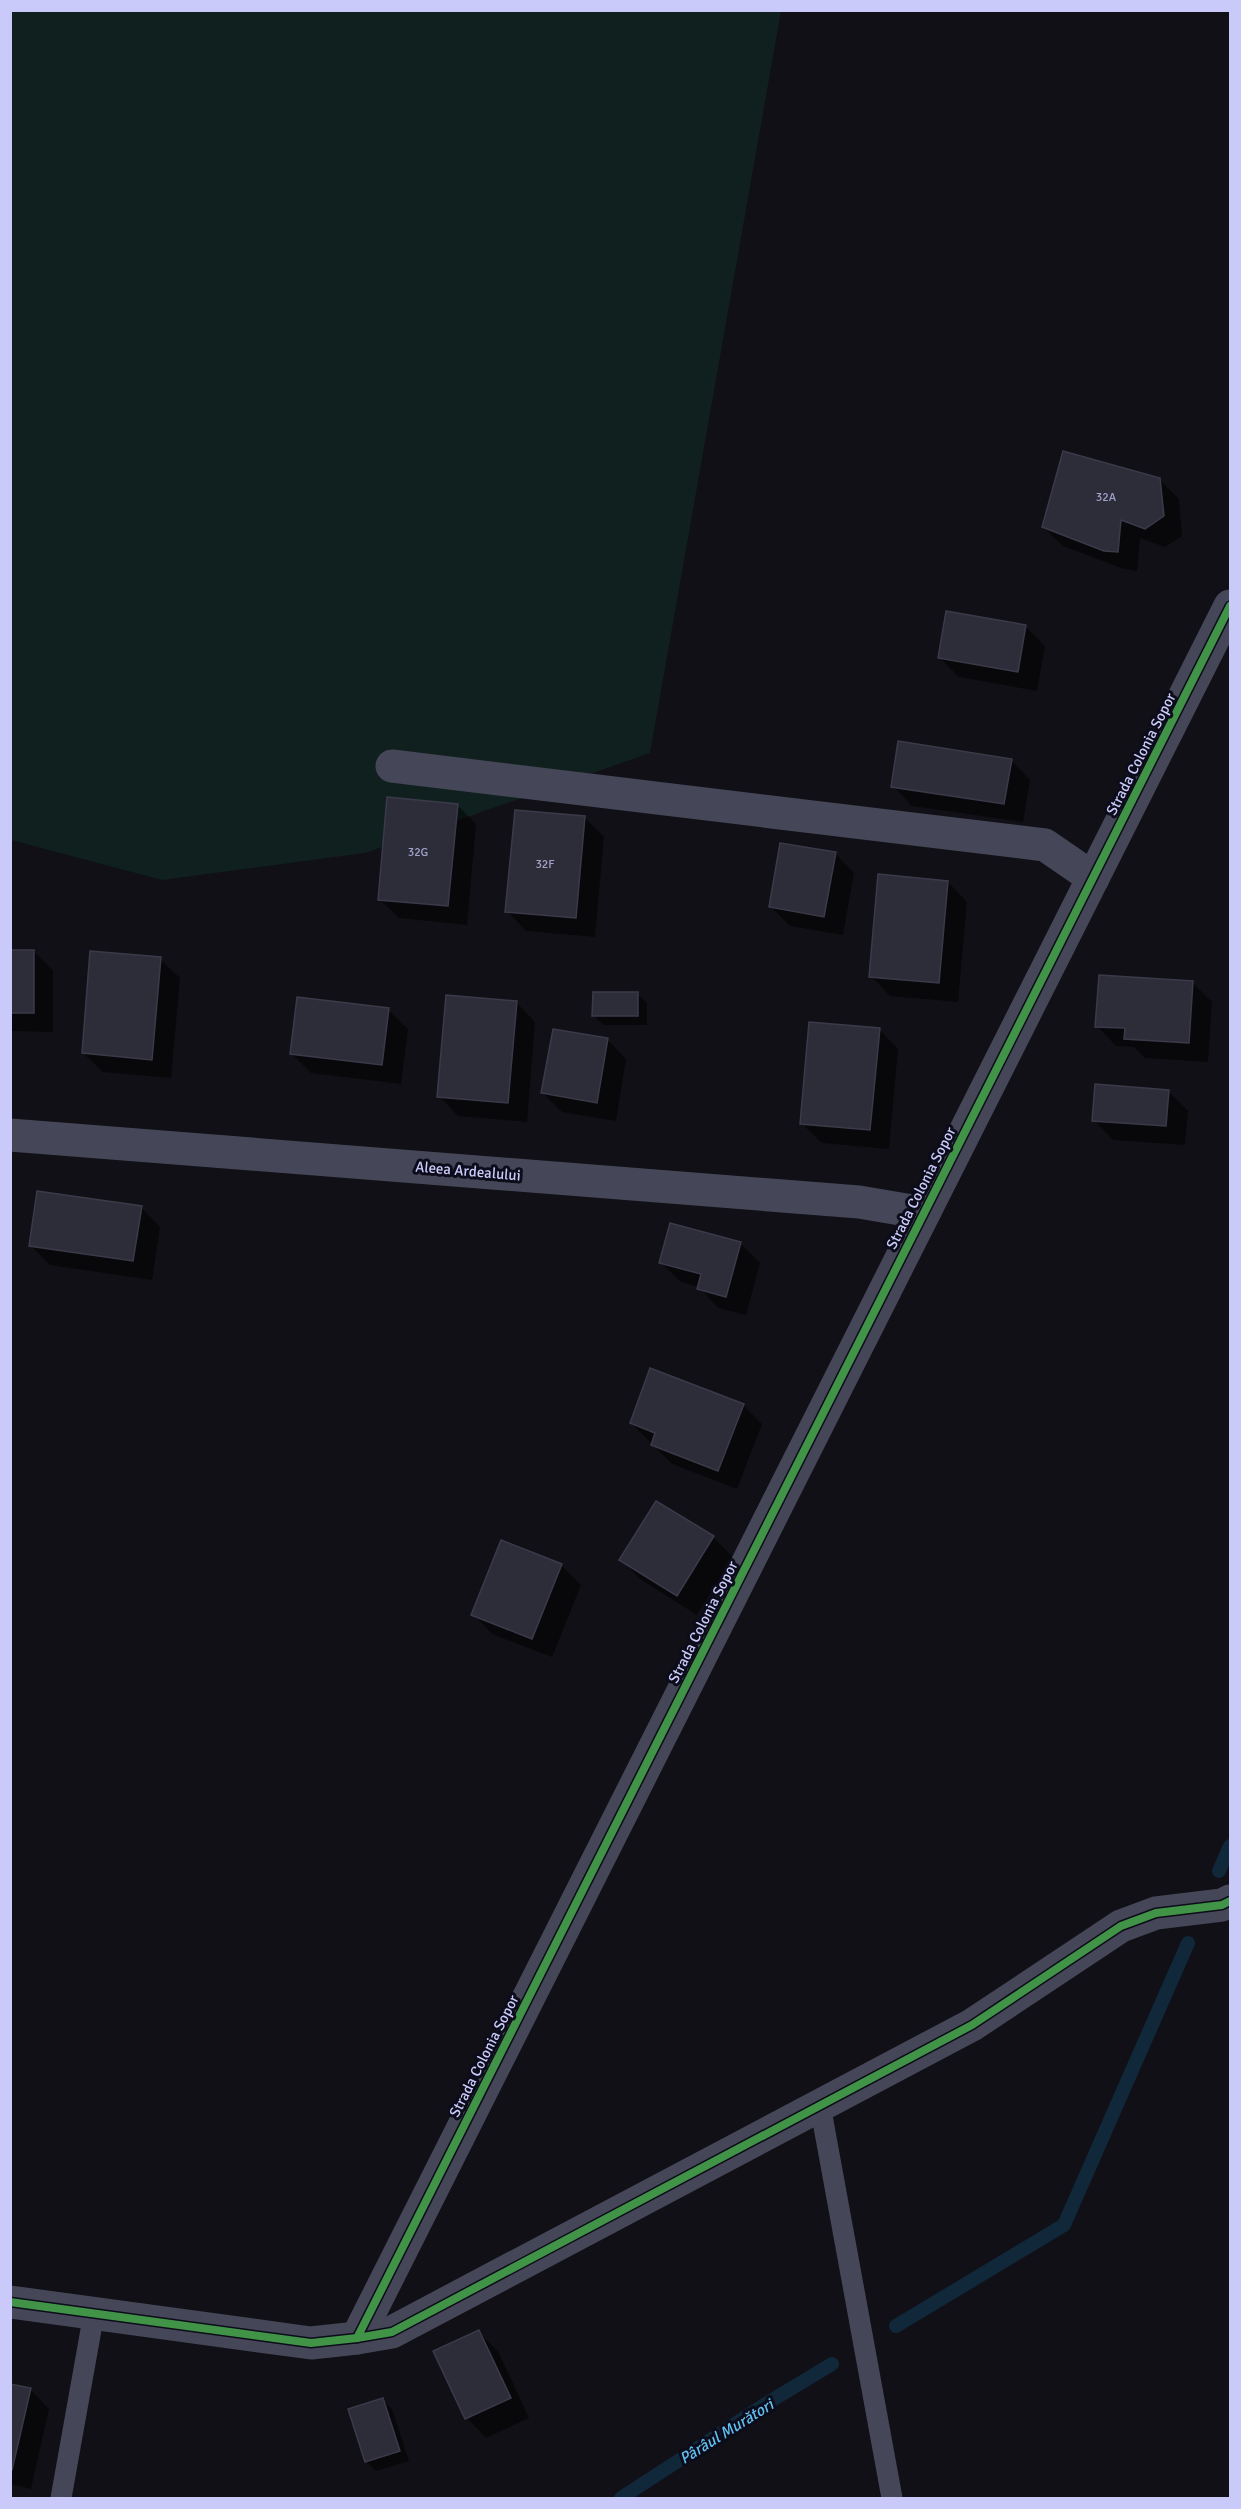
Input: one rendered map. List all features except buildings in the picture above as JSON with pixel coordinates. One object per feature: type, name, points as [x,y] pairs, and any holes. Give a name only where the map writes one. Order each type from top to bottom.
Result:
[{"type":"street","name":"Strada Colonia Sopor","points":[[357,2338],[1230,606]]},
{"type":"street","points":[[392,766],[1045,845],[1093,878]]},
{"type":"street","name":"Aleea Ardealului","points":[[10,1135],[859,1202],[924,1213]]},
{"type":"street","points":[[10,2302],[311,2343],[392,2332],[972,2025],[1121,1926],[1156,1913],[1222,1905],[1230,1901]]},
{"type":"lane","points":[[820,2105],[892,2499]]},
{"type":"lane","points":[[61,2499],[94,2313]]},
{"type":"shaded area","points":[[10,11],[781,11],[650,753],[365,853],[162,880],[11,840]]},
{"type":"waterway","name":"Pârâul Murători","points":[[1219,1871],[1230,1846]]},
{"type":"waterway","points":[[896,2326],[1064,2225],[1188,1943]]},
{"type":"waterway","name":"Pârâul Murători","points":[[621,2498],[764,2405],[832,2364]]},
{"type":"cycle path","points":[[357,2338],[1230,606]]},
{"type":"cycle path","points":[[10,2302],[311,2343],[392,2332],[972,2025],[1121,1926],[1156,1913],[1222,1905],[1230,1901]]}]
